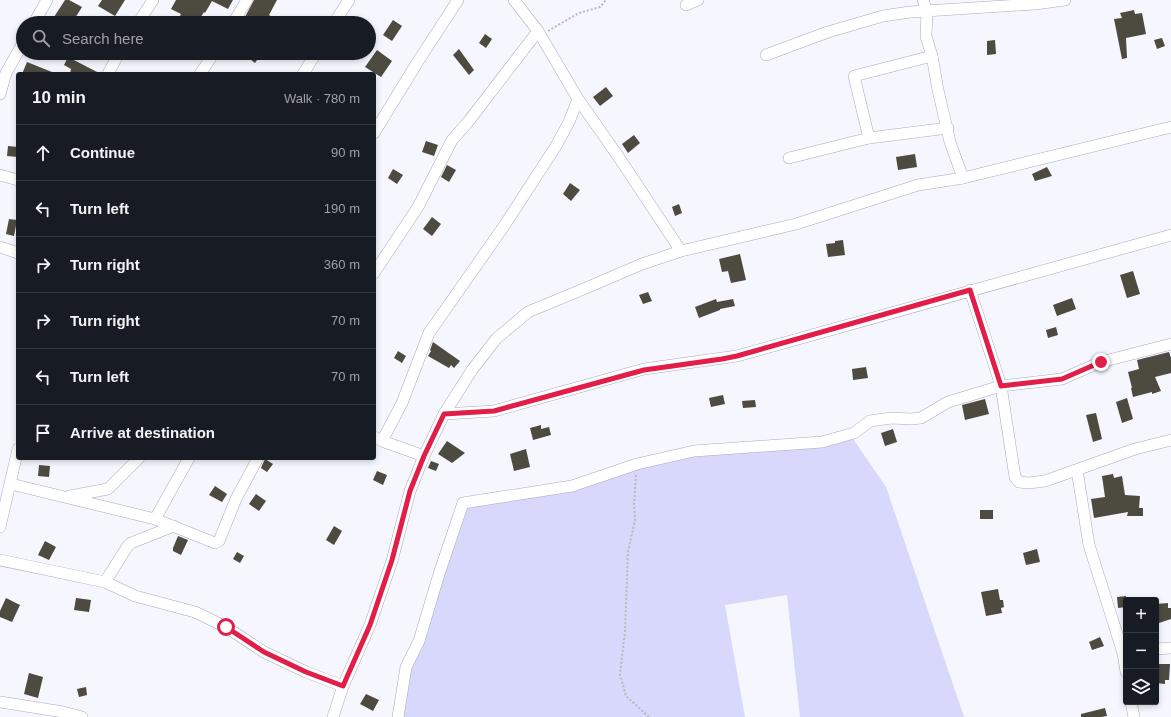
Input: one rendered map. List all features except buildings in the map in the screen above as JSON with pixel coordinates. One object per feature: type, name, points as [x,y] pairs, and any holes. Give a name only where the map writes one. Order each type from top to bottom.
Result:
[{"type":"street","points":[[38,16],[47,0]]},
{"type":"street","points":[[143,16],[153,0]]},
{"type":"street","points":[[237,16],[247,0]]},
{"type":"street","points":[[338,16],[348,0]]},
{"type":"street","points":[[376,130],[458,0]]},
{"type":"street","points":[[514,0],[539,33],[578,99],[681,251]]},
{"type":"street","points":[[686,5],[698,0]]},
{"type":"street","points":[[923,0],[927,12],[926,36],[932,56],[938,90],[950,142],[963,178]]},
{"type":"street","points":[[766,56],[828,32],[883,16],[910,12],[1035,4],[1065,0]]},
{"type":"street","points":[[376,269],[418,207],[452,140],[539,33]]},
{"type":"street","points":[[0,94],[6,73],[16,55]]},
{"type":"street","points":[[869,138],[854,76],[932,56]]},
{"type":"street","points":[[109,72],[115,60]]},
{"type":"street","points":[[201,72],[209,60]]},
{"type":"street","points":[[304,72],[312,60]]},
{"type":"street","points":[[424,456],[378,439],[402,403],[429,333],[504,226],[556,146],[569,122],[578,99]]},
{"type":"street","points":[[333,717],[343,686],[370,625],[392,560],[410,491],[424,456],[444,414],[472,370],[496,339],[528,312],[642,264],[681,251],[796,224],[918,184],[963,178],[1171,127]]},
{"type":"street","points":[[789,158],[869,138],[948,128]]},
{"type":"street","points":[[0,175],[16,179]]},
{"type":"street","points":[[444,414],[494,411],[644,370],[737,356],[1171,235]]},
{"type":"street","points":[[0,247],[16,252]]},
{"type":"street","points":[[970,290],[1001,386],[1015,477],[1019,482],[1045,482],[1136,449],[1171,440]]},
{"type":"street","points":[[398,717],[406,667],[419,641],[439,574],[463,503],[572,486],[637,464],[694,451],[822,442],[854,432],[870,421],[891,418],[921,418],[948,402],[1001,386],[1062,379],[1101,362],[1171,344]]},
{"type":"street","points":[[0,527],[16,459]]},
{"type":"street","points":[[65,497],[108,489],[137,460]]},
{"type":"street","points":[[155,519],[188,460]]},
{"type":"street","points":[[11,484],[155,519],[215,543],[219,540],[236,499],[257,460]]},
{"type":"street","points":[[1077,470],[1089,545],[1123,649]]},
{"type":"street","points":[[105,582],[127,546],[174,526]]},
{"type":"street","points":[[0,560],[105,582],[135,596],[195,612],[226,627],[271,655],[306,672],[343,686]]},
{"type":"street","points":[[1159,649],[1171,648]]},
{"type":"street","points":[[0,702],[63,712],[82,717]]},
{"type":"street","points":[[1132,705],[1134,717]]},
{"type":"path","points":[[539,33],[548,31],[579,13],[600,6],[606,0]]},
{"type":"path","points":[[637,464],[634,504],[635,520],[628,552],[625,631],[620,674],[626,696],[649,717]]},
{"type":"shaded area","points":[[847,430],[886,487],[964,717],[800,717],[787,595],[725,605],[745,717],[400,717],[416,646],[464,504],[583,479],[710,446],[830,439]]},
{"type":"route","points":[[226,627],[264,652],[306,672],[343,686],[370,625],[392,560],[410,491],[424,456],[444,414],[494,411],[644,370],[737,356],[970,290],[1001,386],[1062,379],[1101,362]]}]
